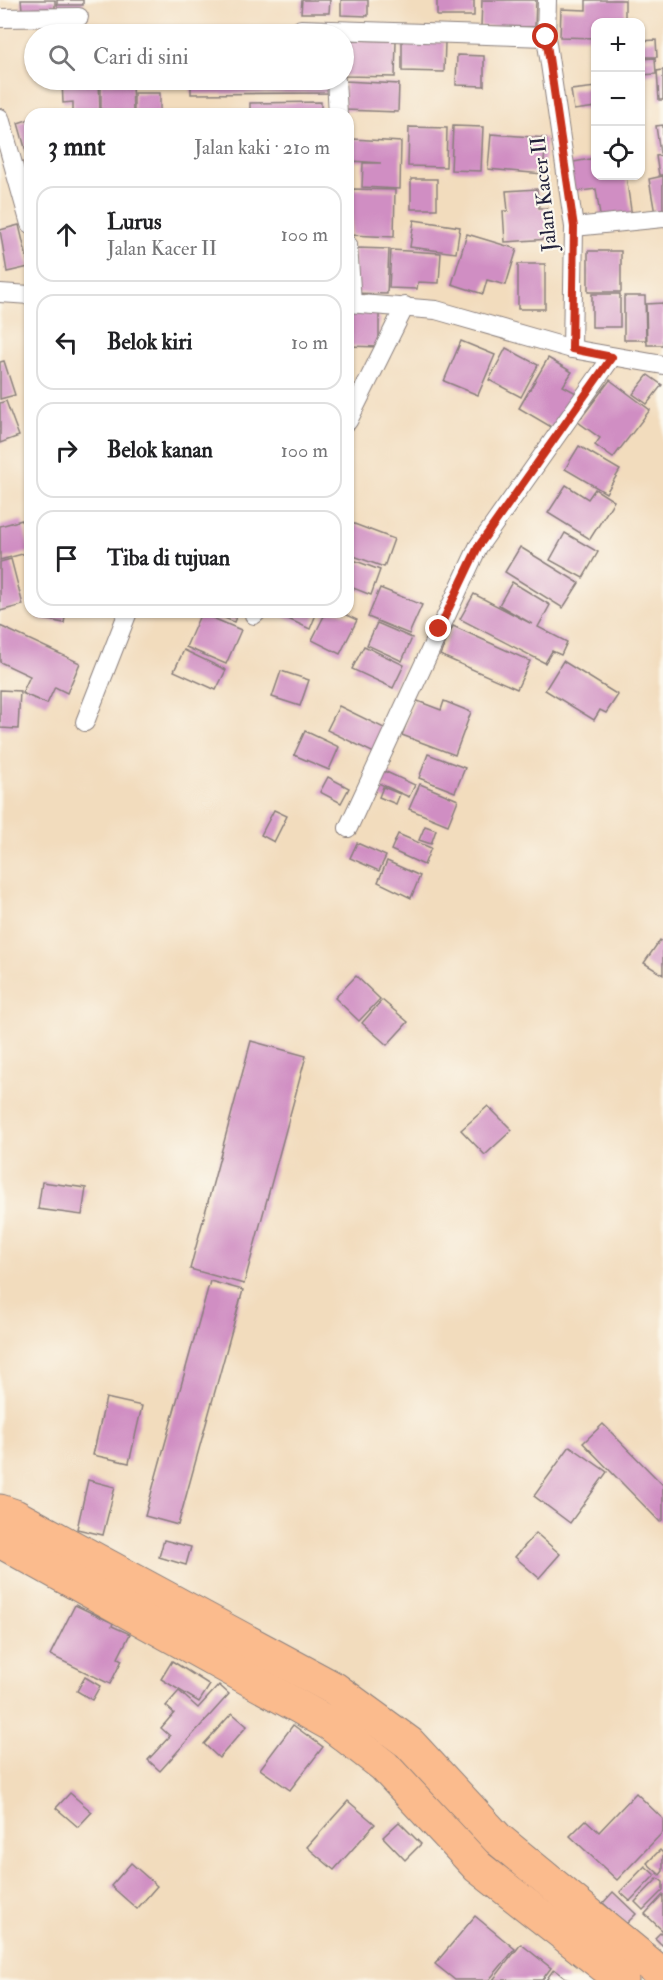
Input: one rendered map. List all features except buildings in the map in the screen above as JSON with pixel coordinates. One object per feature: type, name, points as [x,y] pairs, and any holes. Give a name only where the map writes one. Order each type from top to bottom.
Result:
[{"type":"highway","points":[[0,1511],[15,1516],[77,1568],[330,1724],[384,1766],[478,1867],[622,1980]]},
{"type":"highway","points":[[0,1541],[77,1568],[335,1689],[409,1743],[498,1839],[663,1975]]},
{"type":"street","name":"Jalan Kacer II","points":[[547,0],[546,37],[574,227],[572,349]]},
{"type":"street","points":[[0,18],[80,17]]},
{"type":"street","points":[[354,32],[546,37]]},
{"type":"street","points":[[337,90],[338,108]]},
{"type":"street","points":[[0,118],[24,203]]},
{"type":"street","points":[[574,227],[663,218]]},
{"type":"street","points":[[0,293],[24,295]]},
{"type":"street","points":[[354,303],[436,310],[572,349],[663,365]]},
{"type":"street","points":[[354,409],[405,306]]},
{"type":"street","points":[[348,828],[478,547],[612,357]]},
{"type":"street","points":[[85,722],[126,618]]},
{"type":"route","points":[[439,629],[478,547],[612,357],[572,349],[574,227],[546,37]]}]
